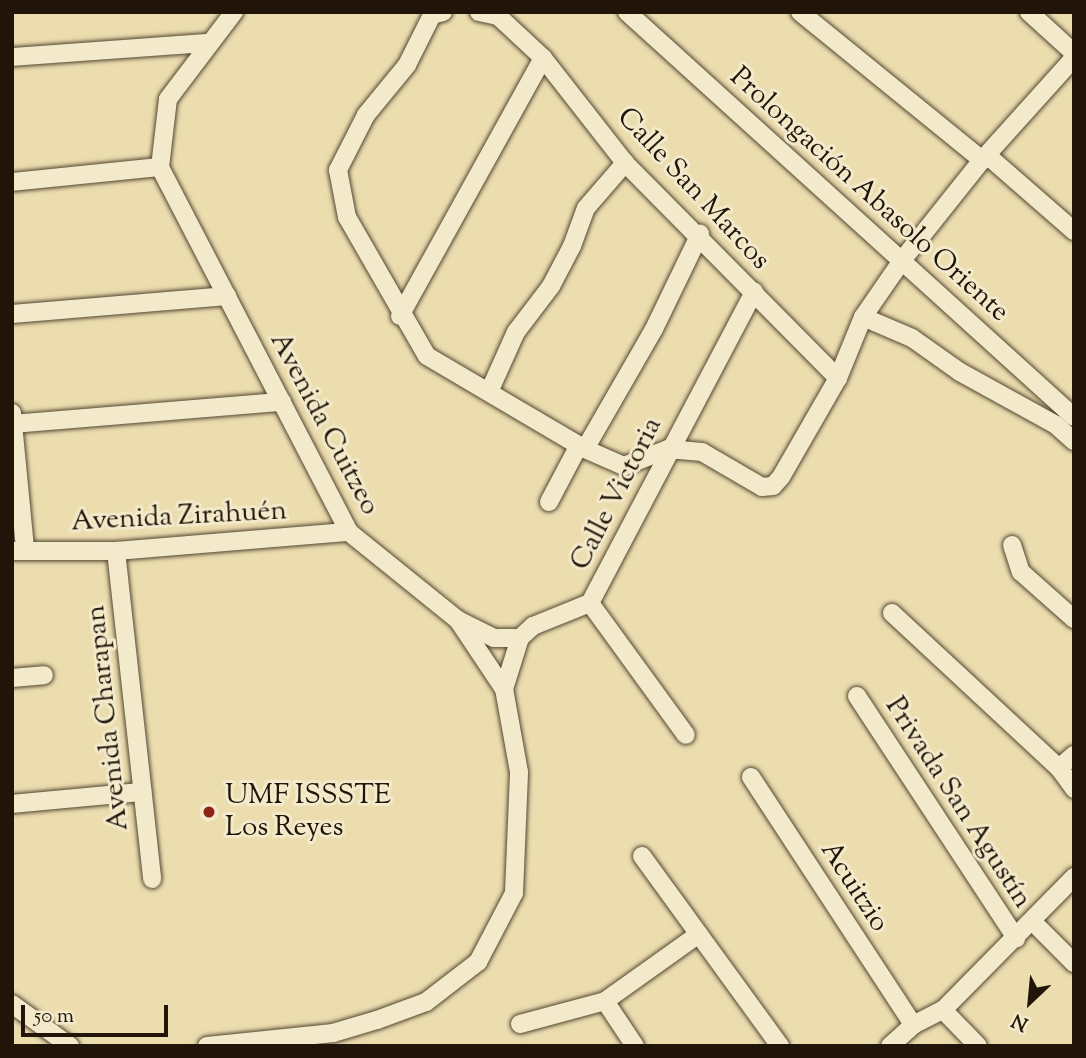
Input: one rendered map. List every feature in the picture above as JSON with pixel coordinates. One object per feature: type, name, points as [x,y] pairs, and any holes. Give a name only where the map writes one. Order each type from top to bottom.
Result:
[{"type":"street","points":[[12,182],[160,167],[168,99],[234,12]]},
{"type":"street","points":[[443,12],[432,15],[407,65],[366,115],[338,170],[347,217],[400,316],[427,356],[582,447],[624,466],[668,449],[702,452],[762,487],[773,486],[838,378],[863,317],[903,259],[1074,55],[1029,12]]},
{"type":"street","name":"Calle San Marcos","points":[[479,12],[498,16],[543,58],[625,163],[700,234],[838,378]]},
{"type":"street","name":"Prolongación Abasolo Oriente","points":[[627,12],[903,259],[1074,417]]},
{"type":"street","points":[[800,12],[1074,231]]},
{"type":"street","points":[[12,57],[208,43]]},
{"type":"street","points":[[400,316],[543,58]]},
{"type":"street","points":[[489,392],[516,332],[566,256],[586,208],[625,163]]},
{"type":"street","name":"Avenida Cuitzeo","points":[[160,167],[349,532],[458,620],[504,689],[519,772],[514,893],[478,962],[426,1002],[333,1032],[207,1046]]},
{"type":"street","points":[[549,502],[654,329],[700,234]]},
{"type":"street","name":"Calle Victoria","points":[[520,638],[533,626],[590,603],[668,449],[754,292]]},
{"type":"street","points":[[12,314],[227,296]]},
{"type":"street","points":[[863,317],[912,338],[1074,441]]},
{"type":"street","points":[[19,550],[13,421],[282,402]]},
{"type":"street","name":"Avenida Zirahuén","points":[[19,550],[116,551],[349,532]]},
{"type":"street","points":[[1012,545],[1021,572],[1074,619]]},
{"type":"street","name":"Avenida Charapan","points":[[116,551],[152,879]]},
{"type":"street","points":[[590,603],[686,735]]},
{"type":"street","points":[[892,613],[1059,768],[1074,789]]},
{"type":"street","points":[[458,620],[494,638],[520,638],[504,689]]},
{"type":"street","points":[[12,678],[44,676]]},
{"type":"street","name":"Privada San Agustín","points":[[857,696],[1016,939]]},
{"type":"street","points":[[1059,768],[1074,755]]},
{"type":"street","name":"Acuitzio","points":[[751,777],[913,1025]]},
{"type":"street","points":[[12,804],[142,792]]},
{"type":"street","points":[[642,856],[780,1046]]},
{"type":"street","points":[[890,1046],[913,1025],[943,1010],[1016,939],[1074,877]]},
{"type":"street","points":[[1032,922],[1074,963]]},
{"type":"street","points":[[520,1024],[605,1001],[699,934]]},
{"type":"street","points":[[605,1001],[635,1046]]},
{"type":"street","points":[[12,1004],[70,1046]]},
{"type":"street","points":[[943,1010],[978,1046]]},
{"type":"place","name":"UMF ISSSTE Los Reyes","points":[[209,812]]}]
